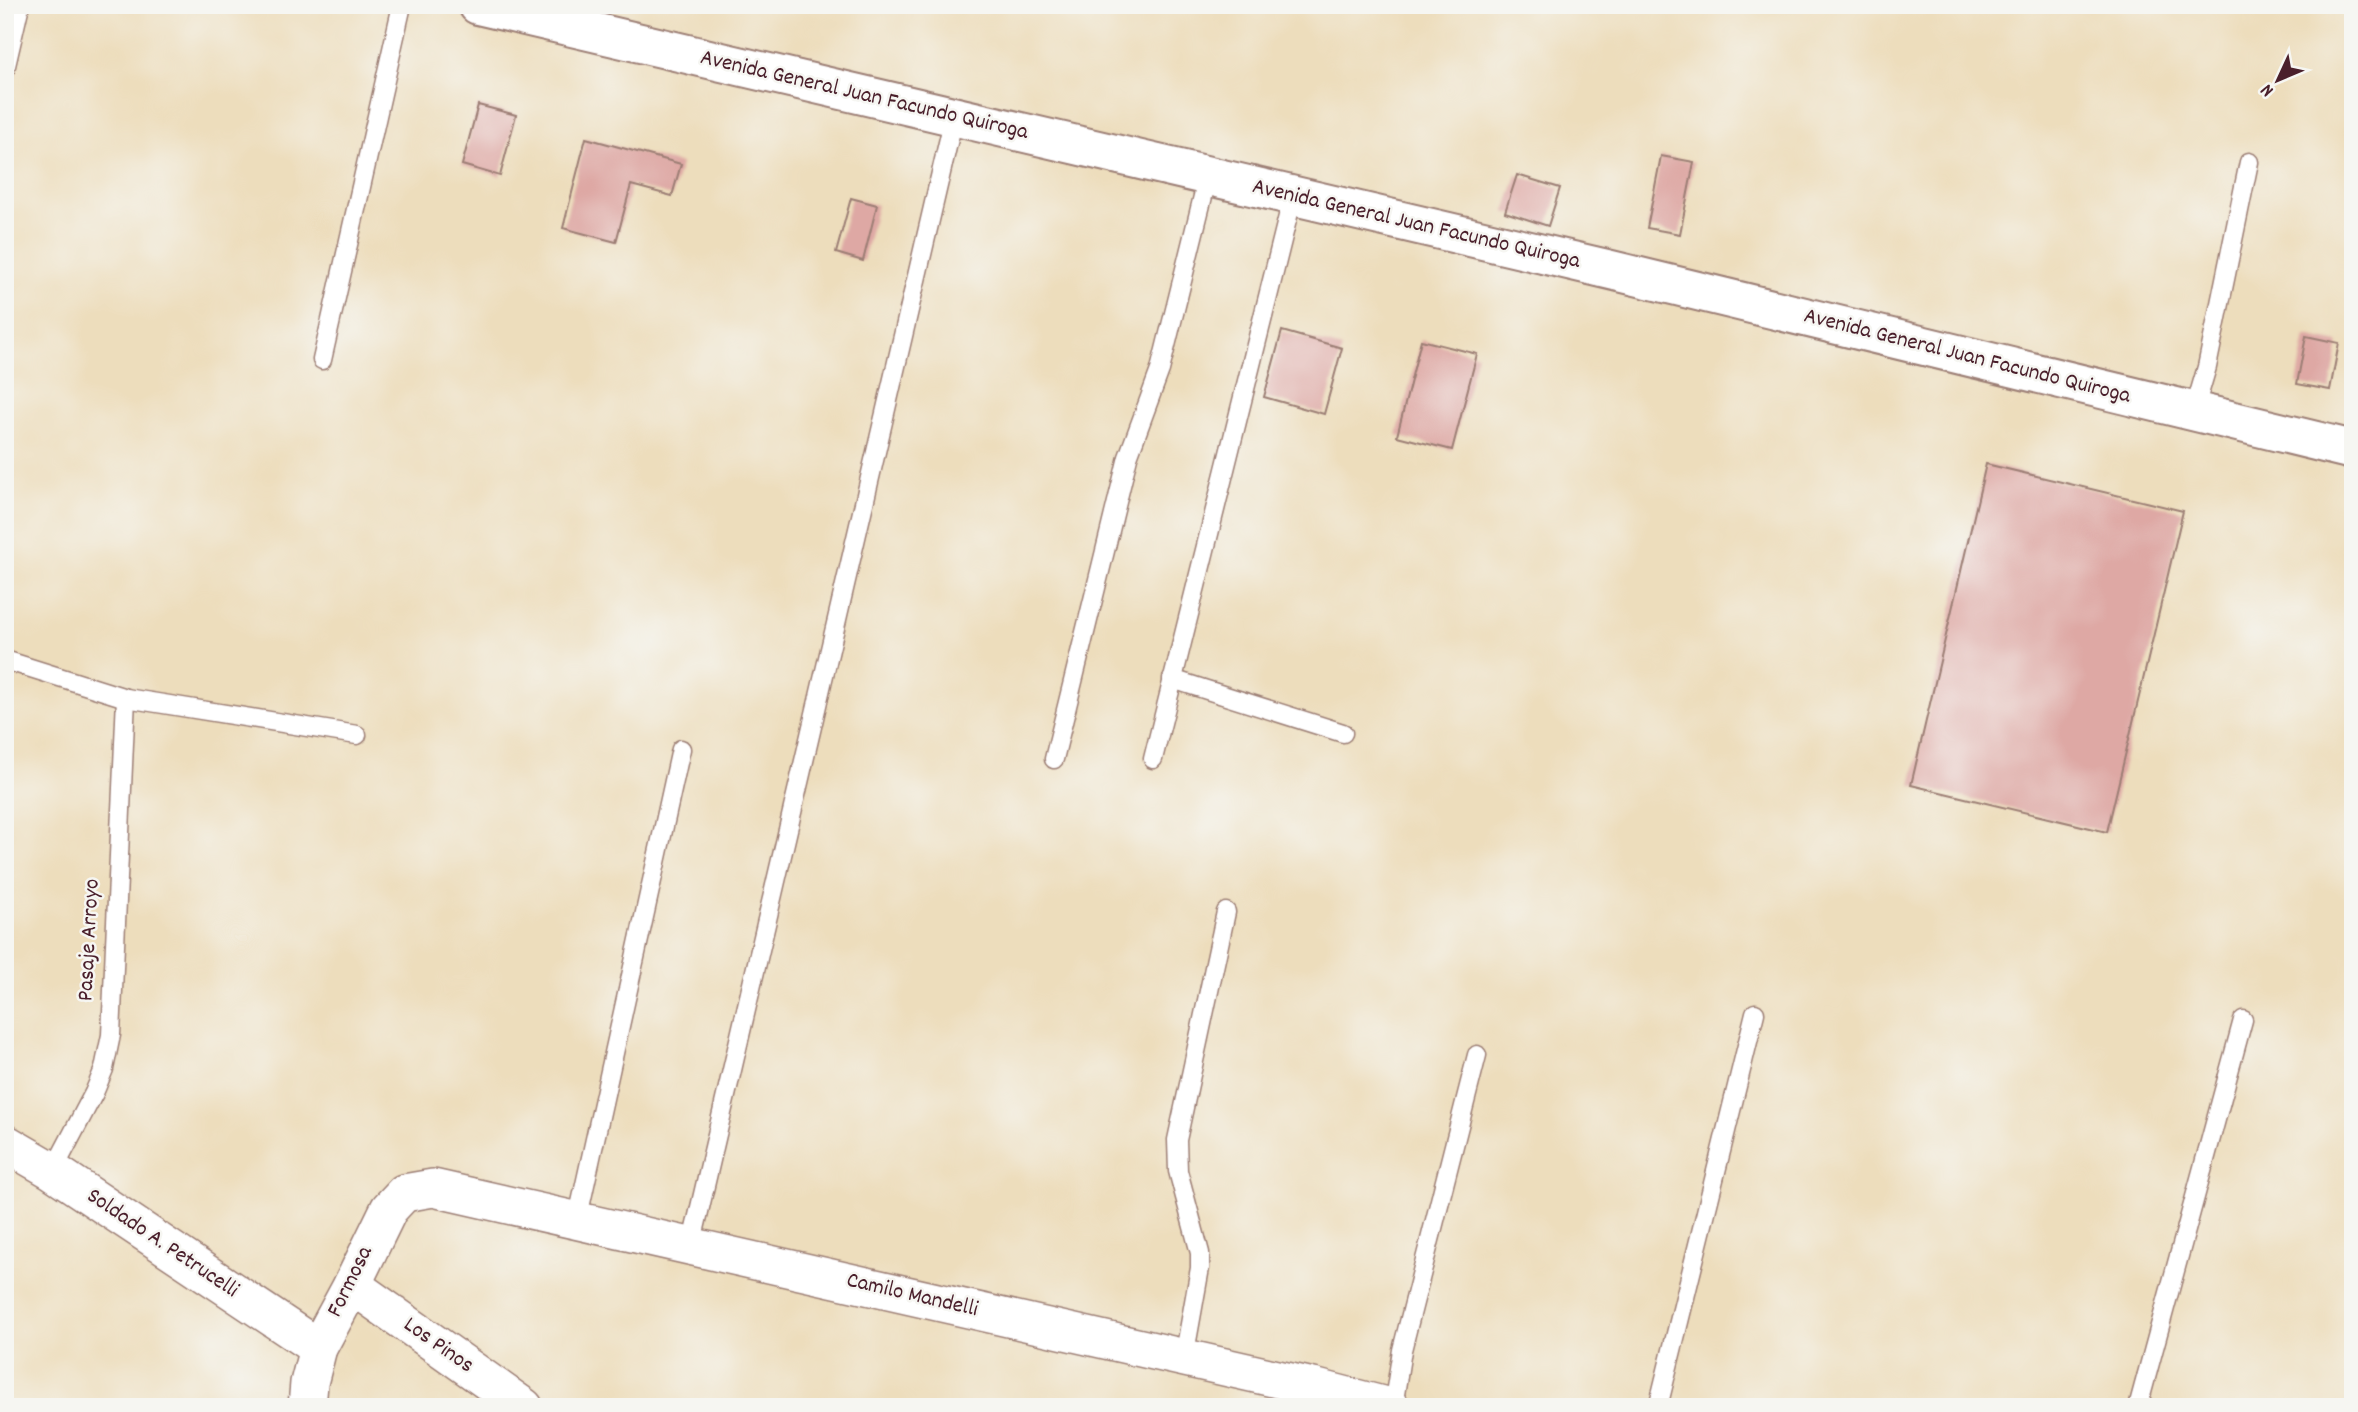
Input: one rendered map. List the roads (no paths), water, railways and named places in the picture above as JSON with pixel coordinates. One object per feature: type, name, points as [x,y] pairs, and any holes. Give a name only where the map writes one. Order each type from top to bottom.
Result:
[{"type":"street","name":"Avenida General Juan Facundo Quiroga","points":[[478,5],[1611,270],[2353,450]]},
{"type":"street","name":"Soldado A. Petrucelli","points":[[5,1143],[53,1171],[318,1348]]},
{"type":"street","name":"Camilo Mandelli","points":[[433,1188],[1184,1358],[1310,1397],[1392,1407]]},
{"type":"street","name":"Formosa","points":[[307,1407],[309,1383],[318,1348],[389,1209],[404,1193],[433,1188]]},
{"type":"street","name":"Los Pinos","points":[[352,1285],[524,1407]]},
{"type":"lane","points":[[5,70],[20,5]]},
{"type":"lane","points":[[322,360],[402,5]]},
{"type":"lane","points":[[691,1246],[954,117]]},
{"type":"lane","points":[[2194,411],[2207,367],[2249,162]]},
{"type":"lane","points":[[1054,759],[1128,457],[1160,370],[1208,176]]},
{"type":"lane","points":[[1153,759],[1293,196]]},
{"type":"lane","points":[[5,660],[126,698],[357,734]]},
{"type":"lane","points":[[1172,679],[1343,733]]},
{"type":"lane","name":"Pasaje Arroyo","points":[[53,1171],[94,1093],[104,1069],[111,1035],[126,698]]},
{"type":"lane","points":[[577,1221],[681,749]]},
{"type":"lane","points":[[1184,1358],[1200,1261],[1178,1171],[1177,1140],[1226,912]]},
{"type":"lane","points":[[1658,1407],[1755,1013]]},
{"type":"lane","points":[[2138,1407],[2243,1020]]},
{"type":"lane","points":[[1392,1407],[1402,1350],[1477,1055]]}]
